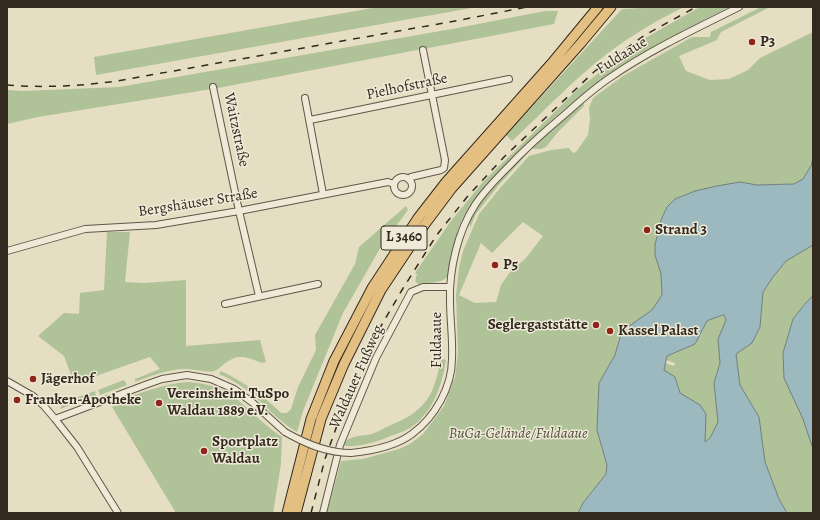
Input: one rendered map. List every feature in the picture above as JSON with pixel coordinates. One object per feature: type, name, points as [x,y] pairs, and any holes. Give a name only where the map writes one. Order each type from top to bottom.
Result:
[{"type":"main road","name":"L 3460","points":[[287,513],[311,419],[334,361],[372,288],[418,218],[446,182],[551,64],[598,7]]},
{"type":"main road","name":"L 3460","points":[[296,513],[321,420],[344,364],[381,290],[425,224],[452,188],[581,44],[611,7]]},
{"type":"street","name":"Fuldaaue","points":[[55,419],[162,379],[186,375],[211,379],[234,389],[253,403],[285,432],[311,446],[325,450],[340,453],[352,453],[375,449],[401,440],[412,434],[423,424],[435,409],[445,390],[452,360],[450,287],[452,268],[459,240],[467,218],[476,204],[525,148],[586,96],[611,77],[690,31],[739,7]]},
{"type":"street","points":[[394,184],[397,193],[400,195],[406,195],[411,189],[411,183],[409,180],[411,177],[441,170],[445,164],[422,50]]},
{"type":"street","name":"Pielhofstraße","points":[[310,120],[509,79]]},
{"type":"street","name":"Waitzstraße","points":[[214,87],[239,211],[259,296]]},
{"type":"street","points":[[305,98],[323,194]]},
{"type":"street","name":"Bergshäuser Straße","points":[[7,251],[85,229],[156,225],[239,211],[388,182],[394,184],[396,180],[401,178],[409,180]]},
{"type":"street","points":[[225,304],[318,284]]},
{"type":"street","name":"Waldauer Fußweg","points":[[323,513],[343,438],[376,358],[412,292],[423,287],[450,287]]},
{"type":"street","points":[[7,381],[33,396],[55,419],[77,447],[118,513]]},
{"type":"green space","points":[[378,7],[477,7],[96,75],[94,57]]},
{"type":"green space","points":[[684,7],[645,28],[595,63],[512,141],[506,135],[622,9]]},
{"type":"green space","points":[[700,7],[730,7],[684,30],[638,56],[609,75],[547,124],[505,166],[469,208],[459,227],[447,277],[441,281],[418,284],[415,281],[417,274],[415,273],[451,221],[483,182],[578,89],[647,37]]},
{"type":"green space","name":"BuGa-Gelände/Fuldaaue","points":[[761,7],[770,7],[721,32],[717,40],[679,56],[686,71],[710,80],[729,79],[748,70],[760,58],[813,32],[813,158],[811,166],[803,180],[794,184],[757,185],[740,182],[695,191],[675,199],[661,220],[657,234],[655,255],[661,274],[662,295],[652,310],[622,331],[615,355],[599,383],[597,430],[607,465],[606,474],[583,503],[578,513],[327,513],[341,461],[363,459],[399,449],[410,444],[423,434],[444,406],[455,377],[458,353],[456,295],[459,268],[463,251],[479,214],[529,156],[551,150],[569,148],[573,153],[576,152],[588,135],[590,119],[589,108],[593,98],[623,76],[692,37],[710,37],[711,32]],"holes":[[[523,222],[543,236],[525,259],[510,272],[501,285],[496,302],[475,303],[459,295],[481,243],[492,253]]]},
{"type":"green space","points":[[545,11],[558,11],[554,24],[218,88],[38,117],[7,124],[7,90],[23,91],[119,87],[452,29]]},
{"type":"green space","points":[[584,101],[584,106],[558,132],[546,147],[541,149],[532,148]]},
{"type":"green space","points":[[525,153],[528,153],[498,186],[476,214],[470,228],[470,219],[478,205]]},
{"type":"green space","points":[[406,206],[408,210],[382,245],[343,313],[303,411],[297,432],[252,394],[219,374],[221,371],[238,380],[253,389],[281,413],[287,413],[291,409],[298,387],[316,350],[315,335],[355,264],[359,247]]},
{"type":"green space","points":[[107,232],[130,232],[125,282],[144,283],[186,280],[186,346],[260,340],[266,362],[262,363],[243,357],[238,357],[214,371],[208,372],[186,369],[173,370],[135,382],[135,379],[160,369],[150,357],[90,378],[89,375],[73,380],[64,356],[38,336],[64,313],[79,314],[80,293],[104,290]]},
{"type":"green space","points":[[813,245],[813,296],[793,319],[783,353],[813,449],[813,513],[787,513],[779,499],[765,462],[759,417],[740,385],[736,354],[752,343],[760,327],[763,292],[773,277],[786,261]]},
{"type":"green space","points":[[724,315],[726,320],[718,339],[720,363],[714,383],[718,422],[710,438],[705,442],[700,405],[680,393],[675,377],[664,370],[665,363],[674,366],[675,363],[666,360],[667,356],[695,344],[707,321]]},
{"type":"green space","points":[[443,359],[446,360],[442,379],[436,396],[432,405],[420,420],[413,426],[401,432],[372,443],[355,446],[343,446],[345,442],[351,438],[372,434],[401,421],[418,409],[430,394],[440,362]]},
{"type":"green space","points":[[124,380],[127,385],[100,395],[98,390]]},
{"type":"green space","name":"Sportplatz Waldau","points":[[187,382],[204,384],[229,394],[282,437],[281,464],[273,513],[176,513],[112,407],[125,402],[121,400],[145,391],[162,386]]},
{"type":"green space","points":[[95,391],[96,396],[60,409],[63,402]]},
{"type":"water","points":[[813,158],[813,245],[786,261],[773,277],[763,292],[760,327],[752,343],[736,354],[740,385],[759,417],[765,462],[779,499],[787,513],[578,513],[583,503],[606,474],[607,465],[597,430],[599,383],[615,355],[622,331],[652,310],[662,295],[661,274],[655,255],[655,245],[661,220],[667,207],[675,199],[695,191],[717,186],[740,182],[757,185],[794,184],[803,179],[811,166]],"holes":[[[724,315],[726,320],[718,339],[720,363],[714,383],[718,422],[710,438],[705,442],[706,414],[700,405],[680,393],[675,377],[664,370],[667,356],[695,344],[707,321]]]},
{"type":"water","points":[[813,296],[813,449],[803,419],[784,378],[783,353],[793,319]]},
{"type":"railway","points":[[7,85],[62,86],[117,81],[527,7]]},
{"type":"railway","points":[[311,513],[325,459],[339,420],[370,345],[436,236],[467,197],[504,157],[595,71],[645,35],[696,7]]},
{"type":"place","name":"P3","points":[[752,42]]},
{"type":"place","name":"Strand 3","points":[[647,230]]},
{"type":"place","name":"P5","points":[[495,265]]},
{"type":"place","name":"Seglergaststätte","points":[[596,325]]},
{"type":"place","name":"Kassel Palast","points":[[610,331]]},
{"type":"place","name":"Jägerhof","points":[[33,379]]},
{"type":"place","name":"Franken-Apotheke","points":[[17,400]]},
{"type":"place","name":"Vereinsheim TuSpo Waldau 1889 e.V.","points":[[159,403]]},
{"type":"place","name":"Sportplatz Waldau","points":[[204,451]]}]
